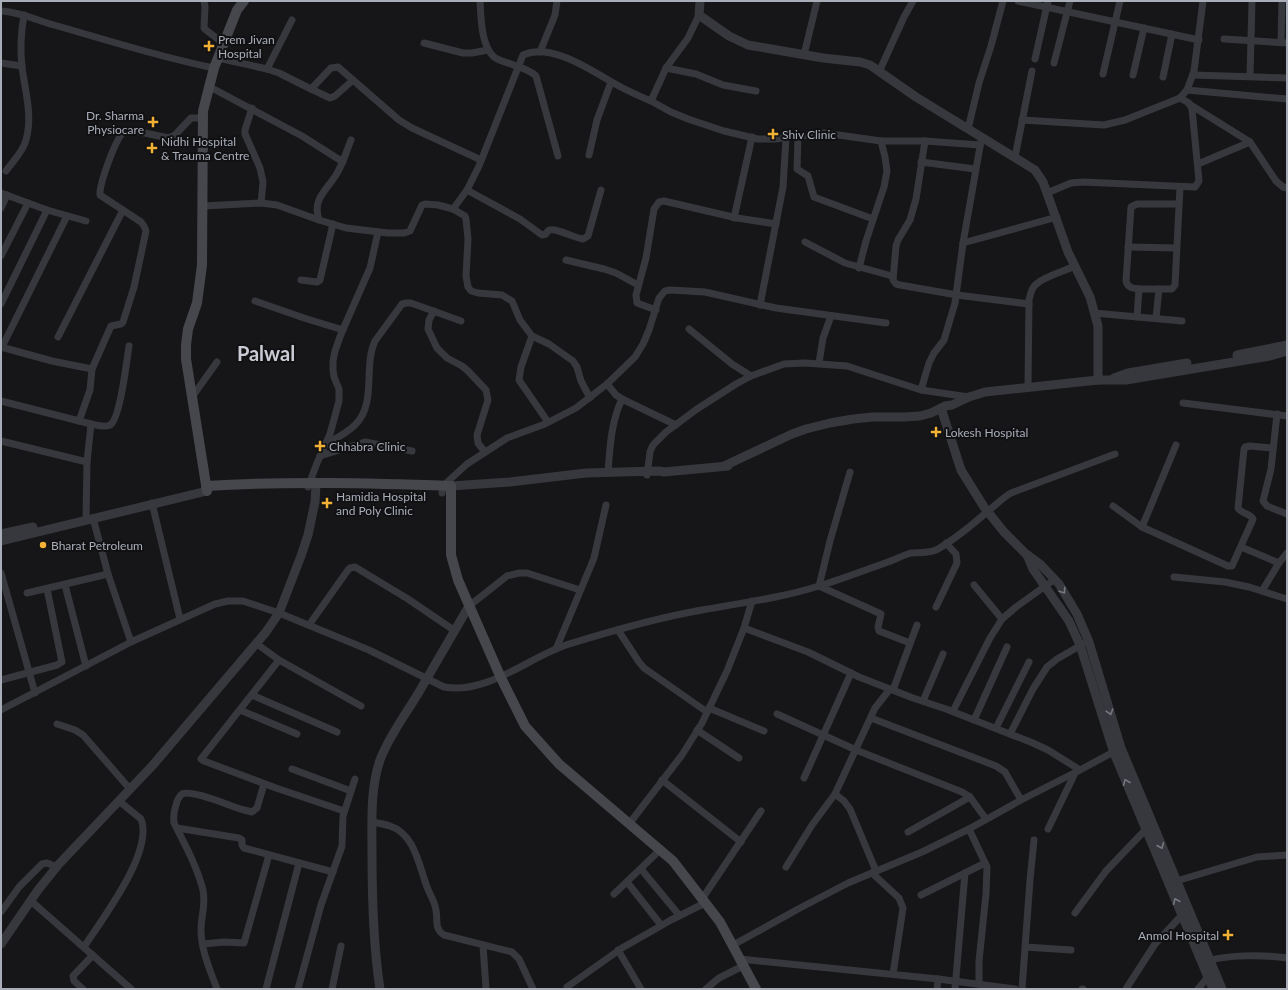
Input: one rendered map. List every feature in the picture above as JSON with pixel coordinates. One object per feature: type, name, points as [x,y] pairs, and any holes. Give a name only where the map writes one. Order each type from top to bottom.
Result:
[{"type":"main road","points":[[244,1],[237,10],[214,68],[204,100],[202,118],[202,265],[197,303],[188,329],[186,359],[207,488],[242,484],[447,489],[451,555],[458,580],[501,678],[525,726],[559,764],[673,861],[720,922],[756,989]]},
{"type":"street","points":[[204,1],[204,28],[223,43]]},
{"type":"street","points":[[480,1],[482,27],[488,50],[496,58],[534,74],[538,80],[558,156]]},
{"type":"street","points":[[540,52],[555,15],[557,1]]},
{"type":"street","points":[[651,101],[666,68],[688,38],[699,15],[700,1]]},
{"type":"street","points":[[804,55],[816,1]]},
{"type":"street","points":[[879,72],[904,17],[913,1]]},
{"type":"street","points":[[968,129],[1002,1]]},
{"type":"street","points":[[1019,1],[1047,4],[1067,12],[1199,40]]},
{"type":"street","points":[[1054,63],[1070,1]]},
{"type":"street","points":[[1103,74],[1120,1]]},
{"type":"street","points":[[1022,120],[1104,125],[1125,120],[1180,98],[1187,90],[1192,75],[1199,40],[1203,1]]},
{"type":"street","points":[[1250,76],[1252,1]]},
{"type":"street","points":[[1224,39],[1284,42],[1282,1]]},
{"type":"street","points":[[1036,59],[1047,4]]},
{"type":"street","points":[[1,11],[24,15],[160,56],[214,68]]},
{"type":"street","points":[[6,171],[24,146],[29,128],[29,110],[22,66],[22,30],[24,15]]},
{"type":"street","points":[[699,15],[729,36],[748,45],[823,58],[860,62],[870,65],[916,97],[968,129],[981,141],[1014,157],[1035,170],[1043,182],[1057,217],[1068,252],[1090,297],[1098,326],[1098,380]]},
{"type":"street","points":[[267,69],[292,20]]},
{"type":"street","points":[[1133,75],[1144,28]]},
{"type":"street","points":[[1163,77],[1172,34]]},
{"type":"street","points":[[424,43],[463,53],[488,50]]},
{"type":"street","points":[[453,209],[467,190],[479,166],[496,127],[523,55],[532,52],[540,52],[572,59],[631,93],[651,101],[671,112],[724,131],[752,138],[775,139],[824,133],[881,141],[981,141]]},
{"type":"street","points":[[218,58],[279,73],[325,97],[330,98],[335,96],[353,80]]},
{"type":"street","points":[[1,63],[22,66]]},
{"type":"street","points":[[311,89],[333,67],[341,69],[399,120],[412,128],[481,160]]},
{"type":"street","points":[[666,68],[696,74],[724,85],[756,91]]},
{"type":"street","points":[[1014,157],[1032,71]]},
{"type":"street","points":[[1192,75],[1287,78]]},
{"type":"street","points":[[588,155],[597,120],[611,82]]},
{"type":"street","points":[[208,86],[252,108],[302,136],[343,162]]},
{"type":"street","points":[[1187,90],[1287,99]]},
{"type":"street","points":[[1180,98],[1250,142],[1276,181],[1280,185],[1287,188]]},
{"type":"street","points":[[1047,192],[1071,183],[1083,182],[1180,188],[1193,188],[1197,186],[1199,181],[1198,164],[1192,109],[1189,104]]},
{"type":"street","points":[[252,108],[245,134],[260,168],[263,182],[261,203]]},
{"type":"street","points":[[79,421],[90,390],[92,369],[111,326],[121,324],[123,322],[134,287],[146,231],[144,226],[137,219],[102,198],[100,192],[113,151],[124,132],[130,130],[169,138],[175,135],[191,118],[202,118]]},
{"type":"street","points":[[798,136],[797,169],[808,176],[814,197],[873,220]]},
{"type":"street","points":[[734,218],[752,138]]},
{"type":"street","points":[[760,305],[783,186],[786,138]]},
{"type":"street","points":[[319,220],[316,213],[319,199],[336,176],[351,140]]},
{"type":"street","points":[[925,140],[916,200],[910,220],[897,242],[892,276],[893,280],[896,284],[957,295],[1029,304]]},
{"type":"street","points":[[859,268],[866,241],[884,187],[887,171],[887,164],[881,141]]},
{"type":"street","points":[[921,390],[931,358],[944,340],[953,312],[957,295],[963,243],[975,169],[981,141]]},
{"type":"street","points":[[1198,164],[1250,142]]},
{"type":"street","points":[[921,162],[975,169]]},
{"type":"street","points":[[1179,204],[1133,205],[1131,209],[1126,281],[1131,288],[1172,289],[1174,287],[1180,188]]},
{"type":"street","points":[[467,190],[520,219],[542,235],[546,234],[548,230],[551,229],[583,239],[588,236],[601,190]]},
{"type":"street","points":[[1,208],[4,194],[47,210],[86,221]]},
{"type":"street","points":[[656,310],[637,302],[636,295],[646,258],[654,209],[659,202],[664,201],[734,218],[776,224]]},
{"type":"street","points":[[1,256],[28,203]]},
{"type":"street","points":[[203,206],[261,203],[277,205],[346,228],[378,232],[404,233],[410,231],[421,207],[425,204],[438,205],[462,213],[466,219],[468,239],[466,276],[468,287],[471,291],[478,293],[502,295],[509,298],[512,301],[520,320],[532,336],[549,344],[573,361],[590,398]]},
{"type":"street","points":[[1,304],[47,210]]},
{"type":"street","points":[[58,337],[123,210]]},
{"type":"street","points":[[67,216],[2,347],[52,361],[92,369]]},
{"type":"street","points":[[963,243],[1057,217]]},
{"type":"street","points":[[301,280],[317,282],[320,280],[333,224]]},
{"type":"street","points":[[1,944],[57,867],[152,765],[257,644],[279,613],[308,535],[315,502],[312,485],[320,456],[326,444],[339,401],[339,389],[334,377],[333,361],[338,341],[370,268],[378,232]]},
{"type":"street","points":[[805,242],[834,258],[859,268],[892,276]]},
{"type":"street","points":[[1128,247],[1176,248]]},
{"type":"street","points":[[566,260],[604,268],[638,285]]},
{"type":"street","points":[[1028,388],[1029,304],[1031,292],[1036,283],[1075,266]]},
{"type":"street","points":[[1137,317],[1139,289]]},
{"type":"street","points":[[1156,318],[1159,289]]},
{"type":"street","points":[[447,489],[467,464],[485,452],[507,438],[548,422],[576,408],[607,384],[635,356],[642,344],[656,310],[659,298],[665,291],[705,292],[760,305],[886,323]]},
{"type":"street","points":[[255,301],[343,330]]},
{"type":"street","points":[[326,444],[355,425],[360,418],[365,408],[368,395],[369,363],[372,348],[375,341],[402,304],[409,303],[461,322]]},
{"type":"street","points":[[434,311],[429,320],[428,329],[437,348],[447,358],[468,371],[486,390],[488,400],[477,435],[478,443],[485,452]]},
{"type":"street","points":[[1094,313],[1182,321]]},
{"type":"street","points":[[819,364],[823,338],[831,316]]},
{"type":"street","points":[[689,329],[726,360],[751,376]]},
{"type":"street","points":[[532,336],[521,368],[519,380],[548,422]]},
{"type":"street","points":[[1111,379],[1121,374],[1247,354],[1287,345]]},
{"type":"street","points":[[1,401],[91,424],[105,426],[110,425],[116,416],[129,346]]},
{"type":"street","points":[[447,489],[732,466],[812,433],[857,423],[908,422],[922,420],[969,397],[985,392],[1098,380],[1126,380],[1270,356],[1287,351]]},
{"type":"street","points":[[192,397],[217,362]]},
{"type":"street","points":[[647,474],[650,452],[654,444],[676,425],[718,395],[751,376],[784,364],[796,362],[847,366],[921,390],[969,397]]},
{"type":"street","points":[[607,384],[622,399],[676,425]]},
{"type":"street","points":[[608,472],[612,428],[616,411],[622,399]]},
{"type":"street","points":[[1183,403],[1287,416]]},
{"type":"street","points":[[942,410],[954,453],[961,470],[988,512],[1004,532],[1026,554],[1041,565],[1054,579],[1072,603],[1117,750],[1206,962],[1208,977],[1213,989]]},
{"type":"street","points":[[1277,414],[1269,480],[1263,501],[1267,506],[1287,514]]},
{"type":"street","points":[[91,424],[87,462],[88,517],[131,642]]},
{"type":"street","points":[[1,441],[87,462]]},
{"type":"street","points":[[320,456],[365,442],[412,451]]},
{"type":"street","points":[[1142,527],[1176,445]]},
{"type":"street","points":[[1112,506],[1142,527],[1228,566],[1232,566],[1253,519],[1251,516],[1242,512],[1238,508],[1244,449],[1245,447],[1250,446],[1273,448]]},
{"type":"street","points":[[1,710],[131,642],[215,604],[228,601],[243,601],[279,613],[369,650],[444,687],[452,689],[468,687],[501,678],[556,649],[618,630],[702,610],[752,601],[819,586],[911,554],[932,552],[988,512],[1011,493],[1115,454]]},
{"type":"street","points":[[447,489],[586,473],[608,472],[647,474]]},
{"type":"street","points":[[819,586],[850,472]]},
{"type":"street","points":[[1,534],[152,504],[207,488]]},
{"type":"street","points":[[1,541],[88,517],[207,488]]},
{"type":"street","points":[[152,504],[180,619]]},
{"type":"street","points":[[556,649],[594,558],[606,505]]},
{"type":"street","points":[[936,607],[958,558],[946,543]]},
{"type":"street","points":[[1241,547],[1279,564]]},
{"type":"street","points":[[1262,591],[1287,553]]},
{"type":"street","points":[[1026,554],[1033,569],[1084,644]]},
{"type":"street","points":[[309,625],[348,570],[355,567],[408,599],[455,631]]},
{"type":"street","points":[[1,573],[35,693]]},
{"type":"street","points":[[380,989],[372,914],[372,822],[375,779],[380,760],[394,732],[470,606],[507,576],[527,573],[580,590]]},
{"type":"street","points":[[27,593],[108,574]]},
{"type":"street","points":[[1174,577],[1225,582],[1249,587],[1287,599]]},
{"type":"street","points":[[953,711],[990,638],[1002,619],[1054,579]]},
{"type":"street","points":[[65,584],[86,666]]},
{"type":"street","points":[[974,585],[1002,619]]},
{"type":"street","points":[[819,586],[881,614],[878,627],[879,631],[910,643]]},
{"type":"street","points":[[1,680],[57,665],[62,662],[47,589]]},
{"type":"street","points":[[629,824],[682,755],[697,730],[727,671],[744,628],[752,601]]},
{"type":"street","points":[[786,866],[812,825],[835,794],[875,708],[891,689],[917,625]]},
{"type":"street","points":[[744,628],[808,652],[851,673],[953,711],[1048,750],[1077,771]]},
{"type":"street","points":[[618,630],[644,668],[708,710],[764,731]]},
{"type":"street","points":[[257,644],[279,660],[361,706]]},
{"type":"street","points":[[1010,734],[1033,689],[1047,667],[1056,659],[1084,644]]},
{"type":"street","points":[[974,720],[1007,647]]},
{"type":"street","points":[[923,701],[943,654]]},
{"type":"street","points":[[279,660],[201,759],[264,784],[344,811]]},
{"type":"street","points":[[996,728],[1029,662]]},
{"type":"street","points":[[804,778],[851,673]]},
{"type":"street","points":[[252,695],[337,732]]},
{"type":"street","points":[[240,710],[297,734]]},
{"type":"street","points":[[777,714],[856,750],[948,786],[970,797],[986,819]]},
{"type":"street","points":[[871,718],[996,766],[1005,772],[1022,800]]},
{"type":"street","points":[[57,724],[75,730],[83,735],[130,789]]},
{"type":"street","points":[[697,730],[739,758]]},
{"type":"street","points":[[733,945],[848,883],[922,852],[969,829],[1117,750]]},
{"type":"street","points":[[292,769],[351,791]]},
{"type":"street","points":[[1048,829],[1077,771]]},
{"type":"street","points":[[298,989],[321,905],[342,846],[344,811],[355,779]]},
{"type":"street","points":[[662,780],[741,842]]},
{"type":"street","points":[[217,989],[202,944],[201,928],[204,904],[202,890],[191,856],[176,828],[173,817],[178,798],[185,793],[198,794],[252,812],[257,808],[264,784]]},
{"type":"street","points":[[835,794],[844,801],[850,809],[874,872],[899,898],[903,908],[893,974]]},
{"type":"street","points":[[908,832],[970,797]]},
{"type":"street","points":[[84,947],[127,880],[140,853],[143,829],[141,819],[119,801]]},
{"type":"street","points":[[568,987],[618,950],[704,901],[761,811]]},
{"type":"street","points":[[372,822],[394,827],[408,839],[412,845],[427,888],[437,911],[437,925],[441,933],[516,954],[534,989]]},
{"type":"street","points":[[1075,913],[1106,871],[1149,826]]},
{"type":"street","points":[[176,828],[239,838],[242,840],[242,845],[244,848],[333,872]]},
{"type":"street","points":[[969,829],[987,867],[979,984]]},
{"type":"street","points":[[1022,989],[1034,840]]},
{"type":"street","points":[[614,894],[660,850]]},
{"type":"street","points":[[202,944],[224,942],[244,943],[269,855]]},
{"type":"street","points":[[1173,882],[1257,857],[1287,855]]},
{"type":"street","points":[[1,912],[19,887],[42,864],[47,863],[57,867]]},
{"type":"street","points":[[266,989],[299,863]]},
{"type":"street","points":[[920,895],[985,863]]},
{"type":"street","points":[[641,869],[679,915]]},
{"type":"street","points":[[956,985],[965,873]]},
{"type":"street","points":[[627,882],[662,925]]},
{"type":"street","points":[[1173,882],[1182,915],[1206,962],[1222,989]]},
{"type":"street","points":[[31,901],[131,989]]},
{"type":"street","points":[[1126,989],[1155,944],[1182,915]]},
{"type":"street","points":[[483,945],[486,989]]},
{"type":"street","points":[[332,989],[341,946]]},
{"type":"street","points":[[1025,947],[1071,950]]},
{"type":"street","points":[[618,950],[641,989]]},
{"type":"street","points":[[83,989],[74,981],[73,976],[93,955]]},
{"type":"street","points":[[1206,962],[1244,956],[1287,958]]},
{"type":"street","points":[[706,989],[719,978],[742,963],[893,974],[938,979],[956,985],[979,984],[1015,989]]},
{"type":"street","points":[[1198,989],[1208,977]]},
{"type":"street","points":[[937,989],[938,979]]},
{"type":"place","name":"Prem Jivan Hospital","points":[[209,46]]},
{"type":"place","name":"Dr. Sharma Physiocare","points":[[153,122]]},
{"type":"place","name":"Shiv Clinic","points":[[773,134]]},
{"type":"place","name":"Nidhi Hospital & Trauma Centre","points":[[152,148]]},
{"type":"place","name":"Lokesh Hospital","points":[[936,432]]},
{"type":"place","name":"Chhabra Clinic","points":[[320,446]]},
{"type":"place","name":"Hamidia Hospital and Poly Clinic","points":[[327,503]]},
{"type":"place","name":"Bharat Petroleum","points":[[43,545]]},
{"type":"place","name":"Anmol Hospital","points":[[1228,935]]},
{"type":"district","name":"Palwal","points":[[266,353]]}]
